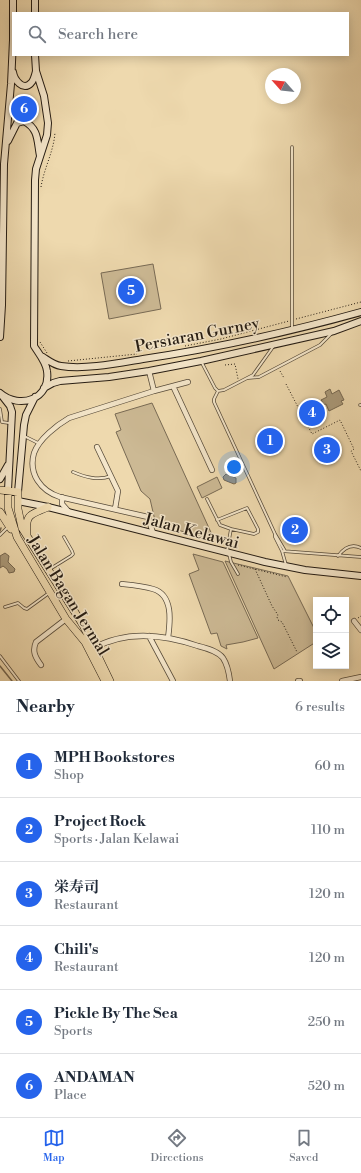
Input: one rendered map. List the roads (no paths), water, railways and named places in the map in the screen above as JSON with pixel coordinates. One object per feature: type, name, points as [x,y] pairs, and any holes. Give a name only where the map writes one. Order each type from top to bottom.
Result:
[{"type":"main road","points":[[13,0],[13,12]]},
{"type":"main road","points":[[35,0],[35,12]]},
{"type":"main road","points":[[0,337],[2,305],[4,164],[12,56]]},
{"type":"main road","points":[[0,393],[13,401],[28,401],[35,397],[44,388],[47,380],[45,362],[34,346],[35,180],[36,169],[47,135],[48,123],[44,96],[36,71],[35,56]]},
{"type":"main road","points":[[12,62],[14,76],[20,84],[24,86],[32,83],[36,71]]},
{"type":"main road","points":[[4,164],[8,139],[17,123],[24,121],[31,125],[36,132],[40,158]]},
{"type":"main road","name":"Persiaran Gurney","points":[[40,355],[53,364],[60,366],[76,367],[118,363],[195,352],[292,330],[361,312]]},
{"type":"main road","points":[[331,320],[334,331]]},
{"type":"main road","name":"Persiaran Gurney","points":[[44,388],[60,381],[110,377],[149,371],[274,346],[334,331],[361,321]]},
{"type":"main road","points":[[0,393],[10,406],[12,412],[8,490],[4,499],[18,501],[26,415],[35,397]]},
{"type":"main road","points":[[0,479],[7,469],[10,461]]},
{"type":"main road","points":[[0,490],[18,492]]},
{"type":"main road","name":"Jalan Bagan Jermal","points":[[4,499],[17,537],[66,618],[92,649],[110,681]]},
{"type":"main road","name":"Jalan Bagan Jermal","points":[[18,501],[21,525],[49,573],[83,625],[105,681]]},
{"type":"main road","name":"Jalan Kelawai","points":[[18,501],[48,507],[287,567],[361,576]]},
{"type":"main road","points":[[27,536],[26,525],[28,518],[32,514],[48,507]]},
{"type":"main road","points":[[0,512],[17,537]]},
{"type":"main road","points":[[49,573],[52,586],[50,592]]},
{"type":"main road","points":[[66,618],[70,613],[68,603]]},
{"type":"street","points":[[149,371],[154,391]]},
{"type":"street","points":[[153,533],[148,517],[53,495],[42,488],[34,476],[34,453],[53,430],[62,422],[70,418],[154,391],[188,382]]},
{"type":"street","points":[[173,386],[212,470]]},
{"type":"street","points":[[97,447],[118,491],[115,510]]},
{"type":"street","points":[[62,497],[62,504],[70,513]]},
{"type":"street","points":[[122,584],[153,589],[161,593],[166,600],[170,613],[171,620],[168,638]]},
{"type":"street","points":[[41,665],[34,652],[36,642],[66,618]]},
{"type":"street","points":[[354,621],[361,630]]},
{"type":"street","points":[[149,636],[173,681]]},
{"type":"street","points":[[92,649],[122,637],[149,636],[168,638],[201,647],[219,654],[223,657],[230,681]]},
{"type":"street","points":[[342,681],[361,677]]},
{"type":"lane","points":[[292,147],[292,330]]},
{"type":"lane","points":[[248,378],[258,377],[320,345],[334,331]]},
{"type":"lane","points":[[218,391],[222,391],[239,383],[256,372],[274,346]]},
{"type":"lane","points":[[201,361],[218,391]]},
{"type":"lane","points":[[218,391],[214,402],[284,551],[287,567]]},
{"type":"lane","points":[[0,409],[2,422],[12,423]]},
{"type":"lane","points":[[23,436],[40,444]]},
{"type":"lane","points":[[73,472],[96,478],[110,476]]},
{"type":"lane","points":[[207,500],[217,520],[220,525],[254,534],[258,532],[258,529],[247,508],[217,520]]},
{"type":"lane","points":[[0,535],[9,526]]},
{"type":"lane","points":[[231,529],[227,552],[231,563],[238,574]]},
{"type":"lane","points":[[49,573],[72,555],[72,551],[64,537]]},
{"type":"lane","points":[[338,556],[342,550],[348,546],[361,548]]},
{"type":"lane","points":[[284,551],[361,557]]},
{"type":"lane","points":[[6,607],[17,602],[27,609],[50,592]]},
{"type":"lane","points":[[0,656],[19,681]]},
{"type":"waterway","points":[[0,666],[12,681]]},
{"type":"place","name":"ANDAMAN","points":[[24,109]]},
{"type":"place","name":"Pickle By The Sea","points":[[131,291]]},
{"type":"place","name":"Chili's","points":[[312,413]]},
{"type":"place","name":"MPH Bookstores","points":[[270,441]]},
{"type":"place","name":"栄寿司","points":[[327,450]]},
{"type":"place","name":"Project Rock","points":[[295,530]]}]
